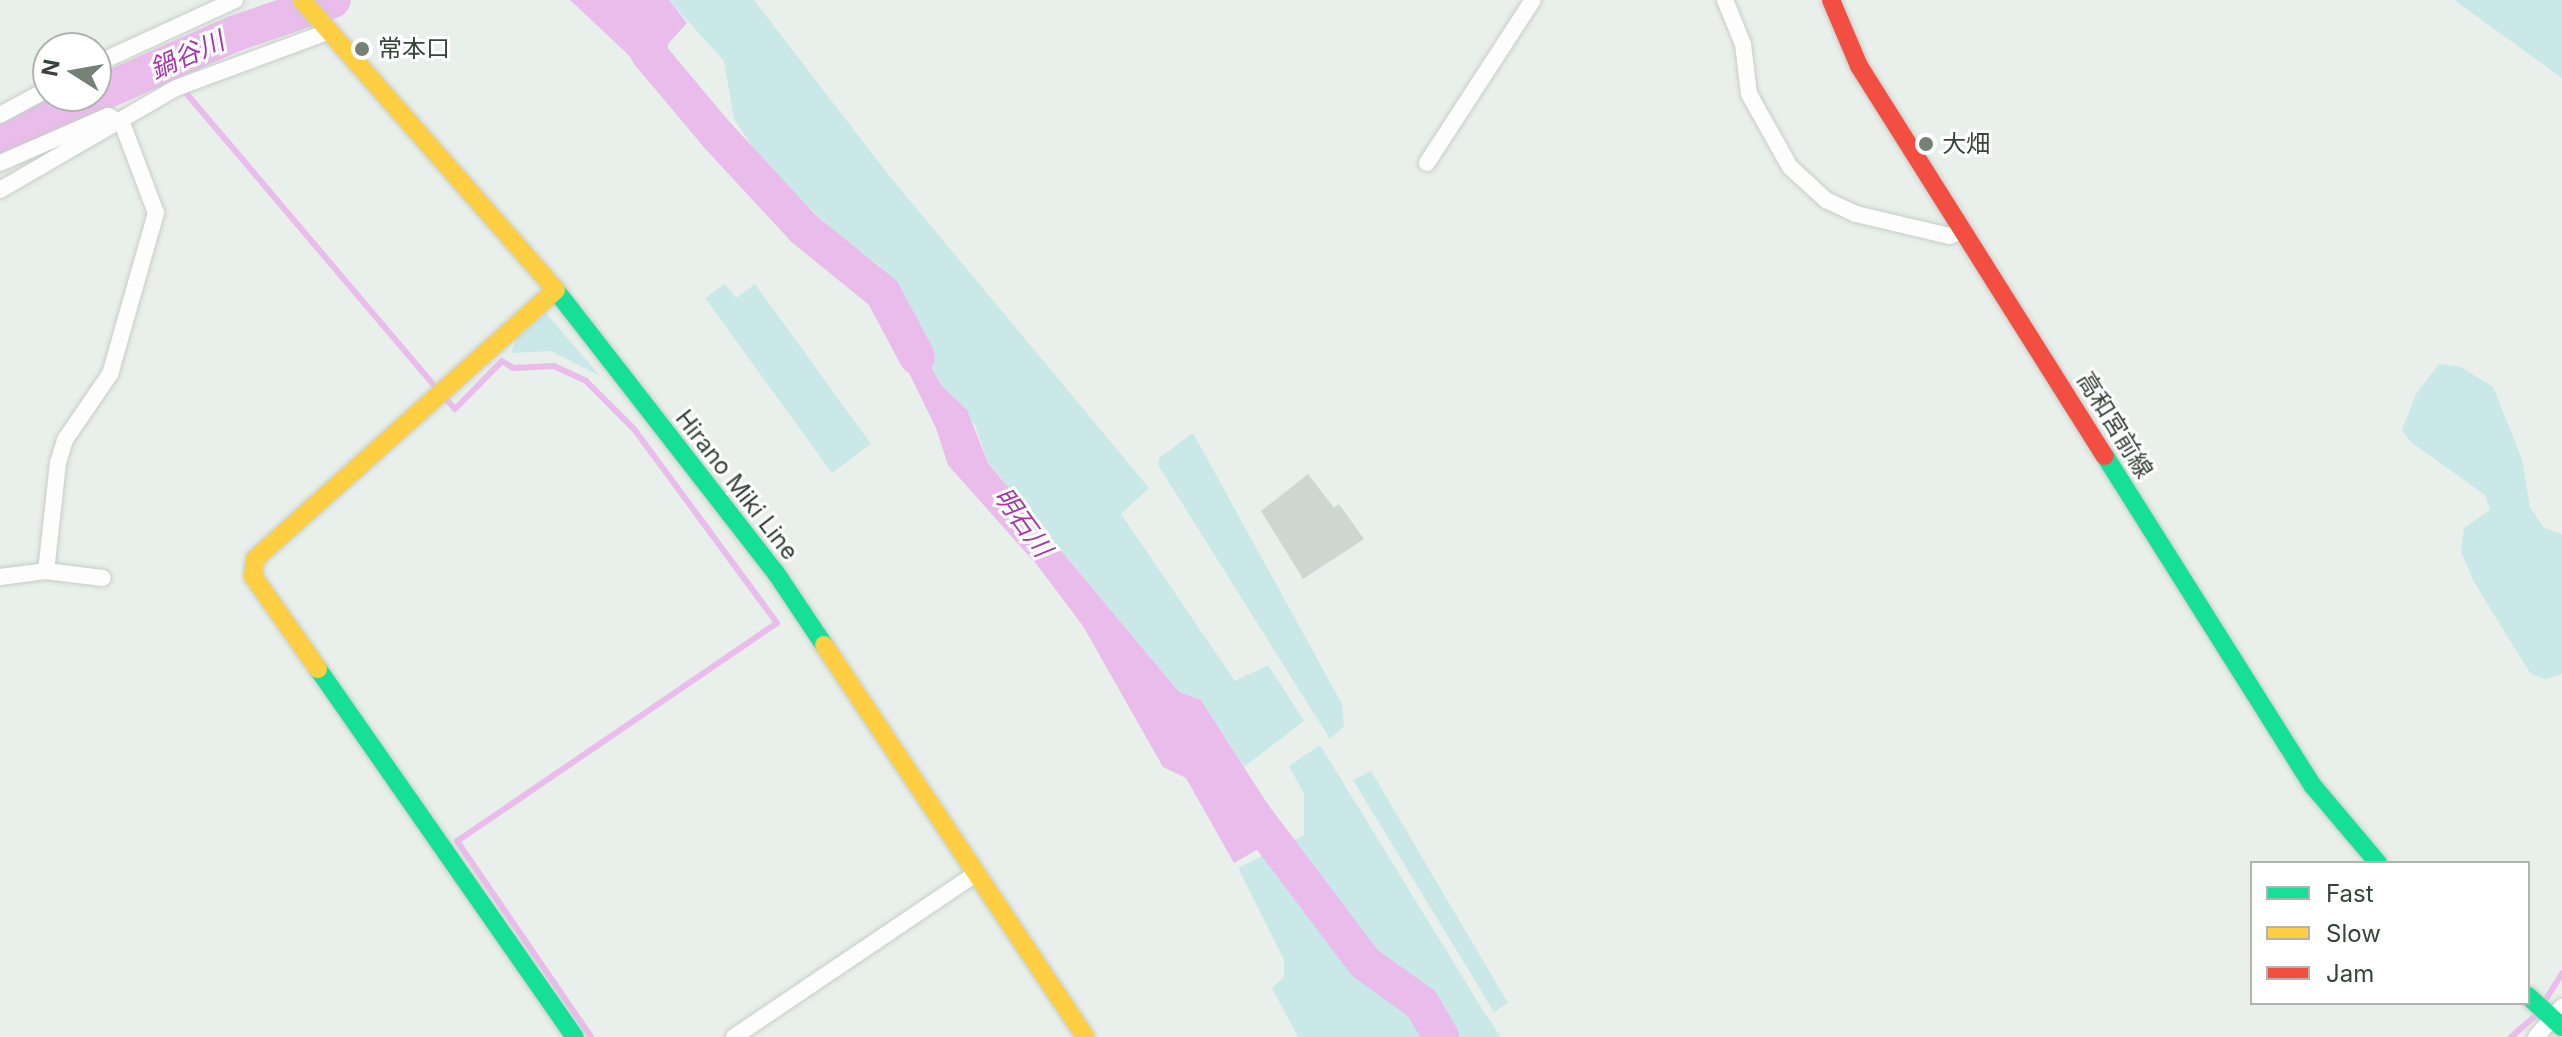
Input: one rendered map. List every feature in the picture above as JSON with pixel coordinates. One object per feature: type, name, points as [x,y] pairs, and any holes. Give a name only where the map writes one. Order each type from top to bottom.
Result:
[{"type":"street","points":[[112,57],[235,0]]},
{"type":"street","name":"Hirano Miki Line","points":[[302,0],[556,290],[776,573],[1085,1037]]},
{"type":"street","points":[[1427,163],[1533,0]]},
{"type":"street","points":[[1725,0],[1743,44],[1749,94],[1790,167],[1826,200],[1856,214],[1949,236],[1963,231]]},
{"type":"street","name":"高和宮前線","points":[[1831,0],[1859,66],[2313,786],[2376,861]]},
{"type":"street","points":[[0,190],[122,123],[176,88],[327,27]]},
{"type":"street","points":[[0,115],[32,98]]},
{"type":"street","points":[[0,163],[108,116],[122,123],[156,213],[110,374],[62,452],[46,571]]},
{"type":"street","points":[[556,290],[255,559],[253,576],[575,1037]]},
{"type":"street","points":[[0,577],[46,571],[103,578]]},
{"type":"street","points":[[734,1037],[976,874]]},
{"type":"street","points":[[2530,999],[2557,1018],[2536,1037]]},
{"type":"shaded area","points":[[669,0],[754,0],[887,173],[1149,488],[1121,514],[1235,681],[1268,665],[1304,721],[1244,767],[1201,700],[1179,692],[988,462],[975,425],[942,386],[898,311],[880,266],[840,237],[764,164],[734,119],[724,61]]},
{"type":"shaded area","points":[[2454,0],[2562,0],[2562,78]]},
{"type":"shaded area","points":[[725,284],[736,298],[755,284],[871,444],[832,473],[705,298]]},
{"type":"shaded area","points":[[546,313],[600,376],[551,351],[511,353],[517,338]]},
{"type":"shaded area","points":[[2439,364],[2461,367],[2493,387],[2522,459],[2530,507],[2544,528],[2562,534],[2562,674],[2545,679],[2530,673],[2474,582],[2461,552],[2464,528],[2490,510],[2485,495],[2411,442],[2402,430],[2416,394]]},
{"type":"shaded area","points":[[1193,433],[1342,704],[1344,726],[1330,739],[1158,465],[1159,458]]},
{"type":"shaded area","points":[[1320,745],[1501,1037],[1298,1037],[1272,988],[1284,977],[1284,960],[1238,868],[1304,835],[1304,794],[1289,766]]},
{"type":"shaded area","points":[[1371,771],[1508,1003],[1494,1012],[1353,780]]},
{"type":"water","points":[[570,0],[669,0],[687,23],[668,44],[667,64],[652,77]]},
{"type":"water","points":[[898,311],[942,386],[967,410],[988,463],[1179,692],[1201,700],[1286,833],[1234,863],[1186,778],[1163,767],[1083,626],[1037,565],[948,465],[936,428],[883,320]]},
{"type":"building","points":[[1308,474],[1334,508],[1339,504],[1364,539],[1303,579],[1261,511]]},
{"type":"waterway","name":"鍋谷川","points":[[0,138],[236,33],[333,0]]},
{"type":"waterway","name":"明石川","points":[[617,0],[650,55],[718,136],[804,229],[883,293],[917,357]]},
{"type":"waterway","points":[[164,67],[438,390]]},
{"type":"waterway","points":[[446,399],[455,409],[502,361],[513,368],[554,366],[586,381],[634,429],[777,623],[457,841],[591,1037]]},
{"type":"waterway","name":"明石川","points":[[1242,800],[1365,963],[1422,1004],[1441,1037]]},
{"type":"waterway","points":[[2543,1004],[2562,973]]},
{"type":"waterway","points":[[2511,1037],[2537,1014]]},
{"type":"traffic: fast","points":[[554,288],[776,573],[824,645]]},
{"type":"traffic: fast","points":[[2105,456],[2313,786],[2376,861]]},
{"type":"traffic: fast","points":[[318,669],[575,1037]]},
{"type":"traffic: fast","points":[[2530,998],[2562,1027]]},
{"type":"traffic: slow","points":[[302,0],[554,288]]},
{"type":"traffic: slow","points":[[318,669],[253,576],[255,559],[556,290]]},
{"type":"traffic: slow","points":[[824,645],[1085,1037]]},
{"type":"traffic: jam","points":[[1831,0],[1859,66],[2105,456]]},
{"type":"place","name":"常本口","points":[[362,49]]},
{"type":"place","name":"大畑","points":[[1926,144]]}]
